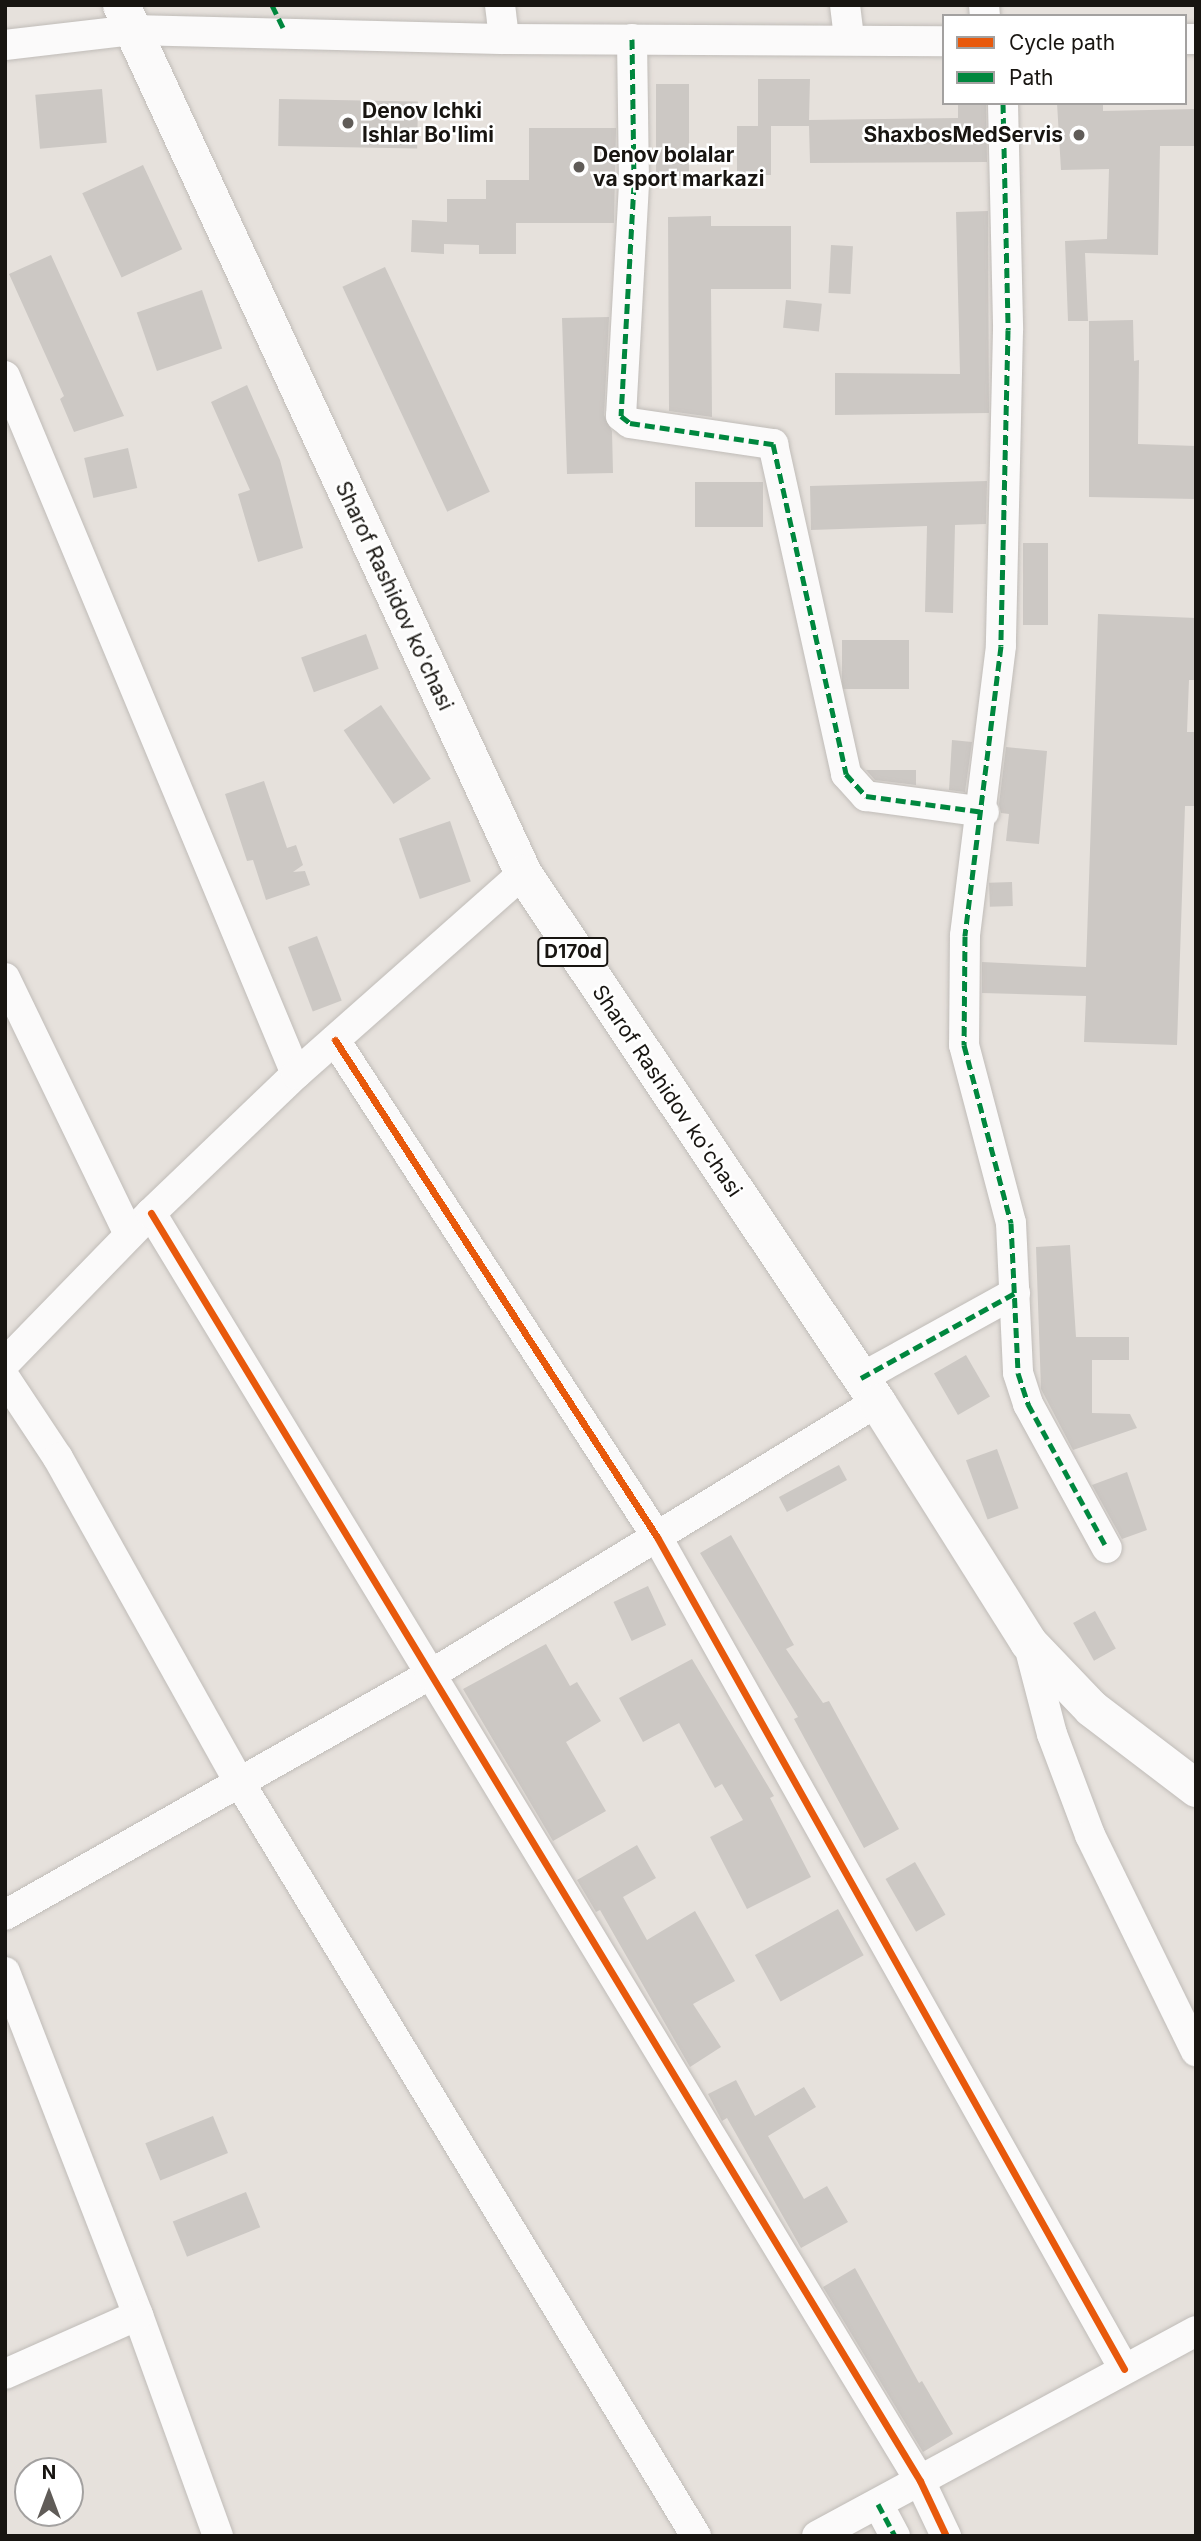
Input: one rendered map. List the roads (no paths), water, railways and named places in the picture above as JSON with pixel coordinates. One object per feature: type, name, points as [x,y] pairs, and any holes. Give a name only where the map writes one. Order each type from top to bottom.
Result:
[{"type":"main road","name":"Sharof Rashidov ko'chasi","points":[[127,18],[523,873],[869,1390],[1028,1642],[1091,1708],[1196,1787]]},
{"type":"street","points":[[500,5],[505,39]]},
{"type":"street","points":[[845,5],[849,40]]},
{"type":"street","points":[[5,45],[127,18],[279,19],[505,39],[942,41]]},
{"type":"street","points":[[632,39],[634,184],[621,416],[630,423],[773,444],[846,774],[866,796],[984,812]]},
{"type":"street","points":[[1003,105],[1007,444],[1000,646],[984,812],[965,936],[964,1045],[1011,1223],[1018,1373],[1028,1404],[1107,1548]]},
{"type":"street","points":[[5,376],[296,1074]]},
{"type":"street","points":[[5,1363],[151,1213],[296,1074],[523,873]]},
{"type":"street","points":[[5,978],[129,1235]]},
{"type":"street","points":[[335,1040],[657,1537],[1124,2369]]},
{"type":"street","points":[[151,1213],[920,2481],[946,2536]]},
{"type":"street","points":[[5,1915],[430,1675],[657,1537],[1015,1293]]},
{"type":"street","points":[[5,1378],[58,1458],[240,1783],[696,2536]]},
{"type":"street","points":[[1028,1642],[1042,1705],[1086,1825],[1196,2051]]},
{"type":"street","points":[[5,1972],[138,2315],[218,2536]]},
{"type":"street","points":[[5,2374],[138,2315]]},
{"type":"street","points":[[817,2536],[1196,2331]]},
{"type":"street","points":[[878,2504],[895,2536]]},
{"type":"place","name":"Denov Ichki Ishlar Bo'limi","points":[[348,123]]},
{"type":"place","name":"ShaxbosMedServis","points":[[1079,135]]},
{"type":"place","name":"Denov bolalar va sport markazi","points":[[579,167]]}]
